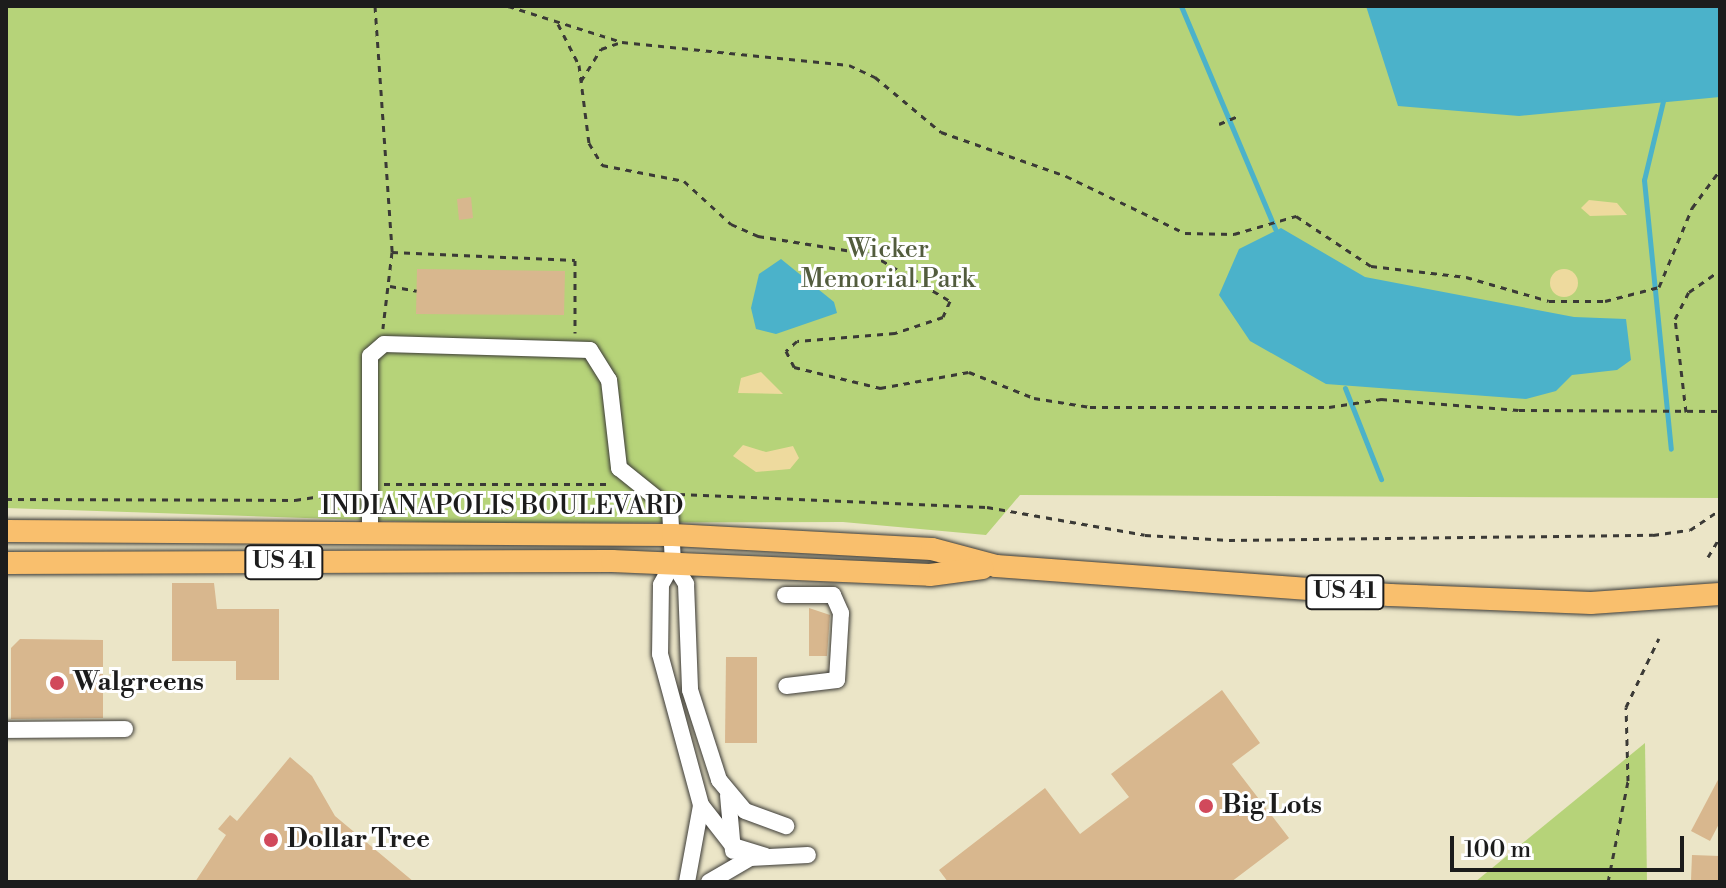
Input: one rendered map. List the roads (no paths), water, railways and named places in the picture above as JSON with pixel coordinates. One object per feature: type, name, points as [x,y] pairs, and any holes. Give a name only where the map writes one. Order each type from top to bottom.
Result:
[{"type":"highway","name":"INDIANAPOLIS BOULEVARD","points":[[6,531],[673,535],[932,549],[996,566],[1500,601],[1720,594]]},
{"type":"highway","name":"INDIANAPOLIS BOULEVARD","points":[[6,563],[673,563],[930,575],[996,566]]},
{"type":"lane","points":[[370,534],[370,356],[384,344],[575,345],[598,358],[609,380],[619,468],[670,509],[673,563],[661,585],[660,654],[701,805],[733,846],[765,856]]},
{"type":"lane","points":[[673,563],[686,584],[690,690],[728,795],[732,864]]},
{"type":"lane","points":[[785,595],[833,595],[841,613],[837,680],[786,686]]},
{"type":"lane","points":[[6,722],[125,725],[6,730]]},
{"type":"lane","points":[[728,795],[753,815],[786,826]]},
{"type":"lane","points":[[687,882],[701,805]]},
{"type":"lane","points":[[709,882],[732,864],[765,856],[808,855]]},
{"type":"water","points":[[1366,6],[1720,6],[1720,97],[1519,116],[1398,106]]},
{"type":"water","points":[[1281,228],[1365,277],[1574,317],[1626,319],[1631,360],[1617,370],[1572,375],[1556,391],[1526,399],[1326,384],[1250,341],[1219,295],[1239,249]]},
{"type":"water","points":[[781,259],[834,302],[837,313],[776,334],[756,329],[751,308],[759,274]]},
{"type":"waterway","points":[[1181,6],[1275,229]]},
{"type":"waterway","points":[[1663,101],[1644,180],[1671,449]]},
{"type":"waterway","points":[[1345,388],[1381,479]]},
{"type":"place","name":"Walgreens","points":[[57,683]]},
{"type":"place","name":"Big Lots","points":[[1206,806]]},
{"type":"place","name":"Dollar Tree","points":[[271,840]]},
{"type":"park label","name":"Wicker Memorial Park","points":[[888,265]]}]
